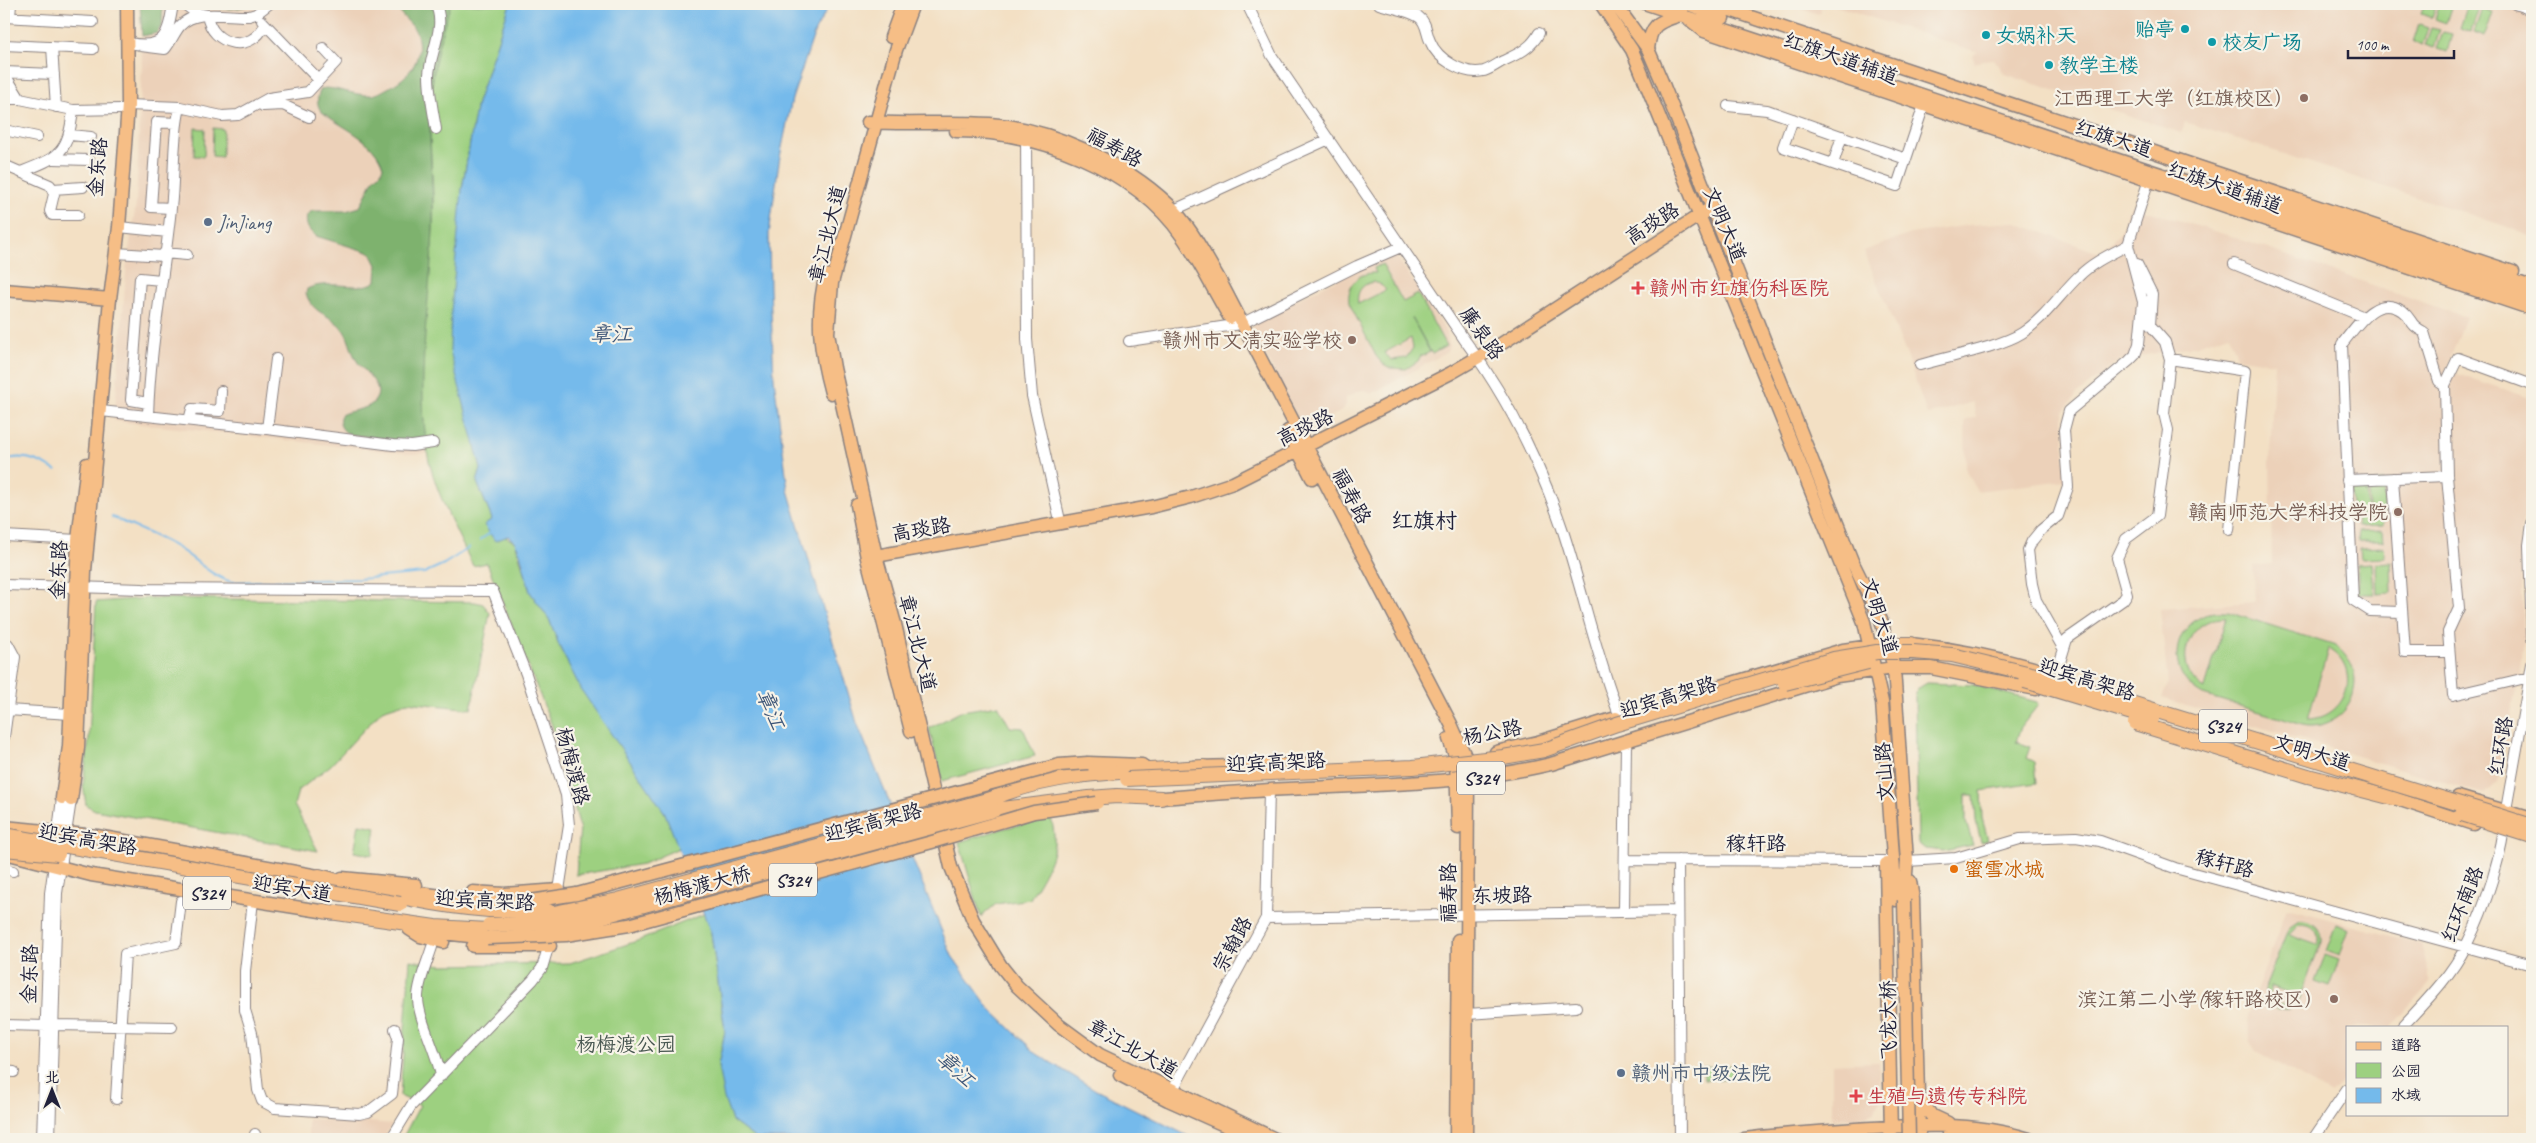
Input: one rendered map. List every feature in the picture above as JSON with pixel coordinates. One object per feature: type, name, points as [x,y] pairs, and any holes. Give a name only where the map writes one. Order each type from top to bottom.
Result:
[{"type":"highway","name":"文明大道","points":[[1888,644],[1911,644]]},
{"type":"highway","name":"迎宾高架路","points":[[1127,784],[1413,767],[1503,757],[1544,750],[1617,724],[1834,659],[1877,652],[1913,652],[1952,655],[2056,680],[2502,812],[2532,824]]},
{"type":"highway","name":"迎宾高架路","points":[[1089,783],[1127,784],[1413,776],[1502,766],[1546,757],[1795,680],[1864,662],[1912,660],[1951,663],[1999,673],[2398,792],[2532,836]]},
{"type":"highway","points":[[1999,673],[2051,695],[2179,737],[2308,776],[2394,798]]},
{"type":"highway","points":[[992,805],[1089,783],[1120,772],[1204,767]]},
{"type":"highway","points":[[992,805],[1014,789],[1042,782],[1089,783],[1117,796],[1161,798]]},
{"type":"highway","name":"迎宾高架路","points":[[568,917],[992,805]]},
{"type":"highway","name":"迎宾高架路","points":[[4,834],[399,908]]},
{"type":"highway","name":"迎宾高架路","points":[[4,845],[58,862],[488,920]]},
{"type":"highway","points":[[4,849],[58,862]]},
{"type":"highway","points":[[319,876],[370,890],[455,907],[488,920],[531,930],[568,917]]},
{"type":"highway","points":[[323,911],[371,916],[424,925],[568,917]]},
{"type":"main road","name":"金东路","points":[[67,799],[78,748],[80,587],[78,540],[106,298],[116,253],[119,227],[125,107],[120,4]]},
{"type":"main road","name":"金东路","points":[[67,799],[70,714],[80,587],[101,411],[111,227],[125,107],[135,44],[127,4]]},
{"type":"main road","name":"章江北大道","points":[[903,4],[888,47],[871,126],[832,283],[828,333],[886,626],[946,851],[963,898],[986,942],[1017,986],[1059,1025],[1100,1055],[1170,1096],[1255,1139]]},
{"type":"main road","name":"章江北大道","points":[[871,126],[913,4]]},
{"type":"main road","name":"文明大道","points":[[1601,4],[1632,50],[1704,207],[1852,561],[1881,620],[1888,644]]},
{"type":"main road","name":"文明大道","points":[[1614,4],[1648,49],[1704,207],[1854,592],[1871,645],[1876,670],[1894,668],[1951,671],[2050,692],[2532,842]]},
{"type":"main road","points":[[1647,4],[1686,9]]},
{"type":"main road","name":"红旗大道辅道","points":[[1712,4],[2532,278]]},
{"type":"main road","points":[[1648,49],[1649,35],[1657,24],[1686,9]]},
{"type":"main road","name":"红旗大道","points":[[1686,9],[1925,100],[2150,176],[2532,297]]},
{"type":"main road","name":"红旗大道","points":[[1686,9],[1708,13],[2532,287]]},
{"type":"main road","name":"福寿路","points":[[871,126],[992,124],[1026,134],[1107,171],[1145,197],[1181,235],[1238,324]]},
{"type":"main road","name":"福寿路","points":[[1026,134],[1056,138],[1096,155],[1130,174],[1174,210],[1192,233],[1301,446],[1451,724],[1460,757],[1463,780],[1466,1139]]},
{"type":"main road","name":"红旗大道辅道","points":[[2150,176],[2532,309]]},
{"type":"main road","name":"高琰路","points":[[871,553],[1174,502],[1233,483],[1475,355],[1498,338],[1704,207]]},
{"type":"main road","points":[[4,290],[106,298]]},
{"type":"main road","name":"高琰路","points":[[871,553],[908,544],[1192,490],[1237,474],[1301,446]]},
{"type":"main road","name":"杨公路","points":[[1089,783],[1112,765],[1204,767],[1460,757],[1501,751],[1538,742],[1791,664],[1843,650],[1888,644]]},
{"type":"main road","name":"文山路","points":[[1888,644],[1894,668],[1907,861],[1900,900]]},
{"type":"main road","name":"文明大道","points":[[1911,644],[1953,648],[1995,657],[2502,812],[2532,819]]},
{"type":"main road","name":"文山路","points":[[1876,670],[1882,702],[1890,837],[1900,900]]},
{"type":"main road","name":"S324","points":[[1161,798],[1269,790],[1463,780],[1508,774],[1551,764],[1812,684],[1876,670]]},
{"type":"main road","name":"杨梅渡大桥","points":[[488,920],[535,901],[576,894],[1037,770],[1059,765],[1089,783]]},
{"type":"main road","points":[[932,803],[1051,774],[1089,783]]},
{"type":"main road","name":"杨梅渡大桥","points":[[488,920],[566,935],[629,924],[932,842],[1034,812],[1089,783]]},
{"type":"main road","name":"迎宾大道","points":[[4,827],[97,836],[319,876],[476,893],[504,894],[559,890]]},
{"type":"main road","points":[[1890,837],[1886,861],[1890,1099],[1894,1134]]},
{"type":"main road","name":"迎宾大道","points":[[4,853],[58,862],[91,875],[323,911],[409,928],[488,920]]},
{"type":"main road","points":[[1907,861],[1913,900],[1918,1095],[1915,1133]]},
{"type":"main road","name":"飞龙大桥","points":[[1900,900],[1915,1133]]},
{"type":"main road","name":"飞龙大桥","points":[[1894,1134],[1900,900]]},
{"type":"main road","name":"福寿路","points":[[1456,1139],[1463,913]]},
{"type":"main road","points":[[409,928],[430,940],[452,944],[500,947],[550,946]]},
{"type":"main road","points":[[1918,1095],[1931,1115],[1955,1126]]},
{"type":"main road","name":"章江北大道","points":[[1170,1096],[1275,1139]]},
{"type":"main road","points":[[1852,1129],[1877,1118],[1887,1108],[1890,1099]]},
{"type":"main road","points":[[1915,1133],[1955,1126],[1987,1128],[2029,1139]]},
{"type":"main road","points":[[1744,1139],[1852,1129],[1894,1134]]},
{"type":"main road","points":[[1818,1139],[1915,1133],[1963,1135],[1996,1139]]},
{"type":"street","points":[[11,4],[7,17],[93,22]]},
{"type":"street","points":[[135,44],[153,46],[162,41],[168,30],[173,4]]},
{"type":"street","points":[[184,4],[196,13],[207,15]]},
{"type":"street","points":[[135,44],[165,49],[180,26],[188,18],[207,15],[256,14],[269,4]]},
{"type":"street","points":[[435,4],[438,9],[439,24],[429,78],[436,129]]},
{"type":"street","name":"廉泉路","points":[[1248,4],[1272,56],[1401,248],[1491,375],[1524,438],[1562,530],[1620,716]]},
{"type":"street","points":[[1380,4],[1411,13],[1424,21],[1430,43],[1443,59],[1454,65],[1477,72],[1484,71],[1520,53],[1532,44],[1540,33]]},
{"type":"street","points":[[2515,4],[2532,10]]},
{"type":"street","points":[[256,14],[319,80]]},
{"type":"street","points":[[207,15],[210,26],[216,35],[231,43],[242,43],[252,40],[260,33],[265,24]]},
{"type":"street","points":[[4,45],[92,49]]},
{"type":"street","points":[[52,47],[56,107]]},
{"type":"street","points":[[248,111],[269,98],[308,92],[336,62],[323,48]]},
{"type":"street","points":[[4,72],[54,74]]},
{"type":"street","points":[[4,72],[20,99]]},
{"type":"street","points":[[4,99],[20,99],[73,110],[180,106],[222,116],[238,115],[267,104],[283,105],[309,117]]},
{"type":"street","points":[[1792,119],[1783,147],[1897,186],[1925,100]]},
{"type":"street","points":[[148,416],[161,280],[171,208],[176,123],[180,106]]},
{"type":"street","points":[[1728,106],[1767,110],[1906,159]]},
{"type":"street","points":[[54,159],[70,135],[73,110]]},
{"type":"street","points":[[171,208],[150,207],[158,122],[176,123]]},
{"type":"street","points":[[4,130],[37,137]]},
{"type":"street","points":[[1026,134],[1028,339],[1032,386],[1059,516]]},
{"type":"street","points":[[70,135],[91,138]]},
{"type":"street","points":[[1833,164],[1842,136]]},
{"type":"street","points":[[1174,210],[1329,139]]},
{"type":"street","points":[[21,172],[54,159],[89,160]]},
{"type":"street","points":[[4,165],[44,181],[53,189],[54,198],[50,211],[52,215],[78,215]]},
{"type":"street","points":[[2063,648],[2036,600],[2028,550],[2032,541],[2041,530],[2058,516],[2068,487],[2064,430],[2069,411],[2130,361],[2135,355],[2139,344],[2143,302],[2128,245],[2150,176]]},
{"type":"street","points":[[53,189],[83,187]]},
{"type":"street","points":[[119,227],[168,232]]},
{"type":"street","points":[[2056,675],[2063,648],[2072,634],[2123,600],[2127,594],[2117,558],[2126,540],[2156,516],[2168,430],[2164,413],[2170,359],[2165,342],[2150,325],[2152,294],[2128,245]]},
{"type":"street","points":[[1920,365],[2008,340],[2022,332],[2059,298],[2080,275],[2100,260],[2128,245]]},
{"type":"street","points":[[1129,340],[1238,324],[1357,266],[1401,248]]},
{"type":"street","points":[[116,253],[187,255]]},
{"type":"street","points":[[2234,264],[2364,317]]},
{"type":"street","points":[[148,403],[131,400],[140,278],[161,280]]},
{"type":"street","points":[[2401,612],[2370,611],[2353,600],[2342,344],[2364,317],[2376,308],[2385,306],[2403,312],[2413,326],[2424,332],[2439,381],[2445,385]]},
{"type":"street","points":[[2530,677],[2452,696],[2448,626],[2458,614],[2459,608],[2446,476],[2445,385],[2458,358],[2532,385]]},
{"type":"street","points":[[267,428],[276,359]]},
{"type":"street","points":[[2170,359],[2245,371],[2230,530]]},
{"type":"street","points":[[189,420],[192,409],[220,411],[221,391]]},
{"type":"street","points":[[101,411],[267,428],[392,445],[412,446],[433,443]]},
{"type":"street","points":[[2347,480],[2446,476]]},
{"type":"street","points":[[2393,478],[2405,652],[2448,652]]},
{"type":"street","points":[[2532,523],[2529,546],[2532,638]]},
{"type":"street","points":[[4,536],[78,540]]},
{"type":"street","points":[[4,585],[80,587]]},
{"type":"street","name":"杨梅渡路","points":[[80,587],[493,591],[526,674],[566,795],[569,825],[550,946],[542,968],[521,995],[411,1106],[391,1139]]},
{"type":"street","points":[[4,642],[8,644],[15,656],[7,686],[8,710],[4,732]]},
{"type":"street","name":"红环路","points":[[2504,834],[2502,812],[2532,664]]},
{"type":"street","points":[[8,710],[70,714]]},
{"type":"street","points":[[1624,910],[1626,741]]},
{"type":"street","name":"宗翰路","points":[[1170,1096],[1266,918],[1269,790]]},
{"type":"street","name":"金东路","points":[[50,1139],[50,893],[58,862],[67,799]]},
{"type":"street","name":"红环南路","points":[[2403,1026],[2441,982],[2466,946],[2498,860],[2504,834]]},
{"type":"street","name":"稼轩路","points":[[1907,861],[1956,858],[2020,840],[2076,838],[2100,840],[2175,868],[2532,965]]},
{"type":"street","name":"稼轩路","points":[[1624,860],[1886,861]]},
{"type":"street","points":[[1678,860],[1680,1139]]},
{"type":"street","points":[[116,1099],[125,954],[176,943],[181,901]]},
{"type":"street","points":[[252,901],[245,971],[246,1010],[252,1033],[258,1090],[262,1101],[275,1108],[359,1114],[368,1112],[392,1094],[398,1038],[396,1029]]},
{"type":"street","name":"东坡路","points":[[1266,918],[1624,910],[1678,911]]},
{"type":"street","points":[[432,947],[420,984],[418,999],[439,1061],[441,1076]]},
{"type":"street","points":[[1466,1014],[1576,1008]]},
{"type":"street","points":[[4,1025],[172,1027]]},
{"type":"street","name":"金东路","points":[[42,1139],[51,1026]]},
{"type":"street","points":[[2313,1139],[2346,1090]]},
{"type":"shaded area","points":[[140,4],[451,4],[423,356],[422,402],[427,453],[412,454],[114,421],[127,262],[136,204],[142,62]]},
{"type":"shaded area","name":"江西理工大学（红旗校区）","points":[[1785,4],[2532,4],[2532,237],[2502,225],[2185,122],[2181,133],[2005,74],[1994,59],[1983,60],[1975,64],[1972,55],[1978,52],[1833,5],[1821,7],[1819,14]]},
{"type":"shaded area","name":"赣南师范大学科技学院","points":[[2131,206],[2230,236],[2466,317],[2446,370],[2532,399],[2532,490],[2519,535],[2524,638],[2521,669],[2498,782],[2485,794],[2162,698],[2168,684],[2160,609],[2255,602],[2253,566],[2272,564],[2270,461],[2274,363],[2237,357],[2229,334],[2197,345],[2120,360],[2078,393],[2063,412],[2065,480],[1977,491],[1966,469],[1965,421],[1976,417],[1973,402],[1927,415],[1908,358],[1864,251],[1911,234],[1970,225],[2014,222],[2099,253],[2120,233]]},
{"type":"shaded area","name":"赣州市文清实验学校","points":[[1387,254],[1397,257],[1447,333],[1449,346],[1447,352],[1371,394],[1364,390],[1358,391],[1346,398],[1346,405],[1340,412],[1313,425],[1305,425],[1298,420],[1252,328],[1257,320]]},
{"type":"shaded area","name":"滨江第二小学(稼轩路校区）","points":[[2287,908],[2421,944],[2431,982],[2392,1026],[2346,1026],[2346,1077],[2331,1094],[2256,1051],[2249,1040],[2248,1014]]},
{"type":"shaded area","name":"生殖与遗传专科院","points":[[1879,1062],[1880,1102],[1874,1112],[1858,1118],[1832,1119],[1832,1064]]},
{"type":"shaded area","points":[[308,1119],[392,1124],[383,1139],[308,1139]]},
{"type":"green space","points":[[140,4],[163,4],[162,25],[157,33],[142,36]]},
{"type":"green space","points":[[197,4],[252,4],[239,8],[224,9],[210,8]]},
{"type":"green space","points":[[396,4],[451,4],[439,44],[431,101],[433,229],[423,361],[426,441],[409,443],[349,434],[342,429],[340,423],[341,415],[370,405],[377,397],[378,391],[373,381],[357,361],[344,331],[336,322],[317,310],[306,294],[307,289],[315,286],[362,286],[376,281],[377,265],[371,253],[316,236],[308,227],[306,218],[312,211],[346,211],[360,207],[373,180],[381,172],[383,167],[373,149],[357,135],[321,111],[318,106],[318,100],[321,89],[325,88],[364,95],[382,92],[402,79],[413,67],[419,44],[417,35]]},
{"type":"green space","points":[[450,4],[510,4],[477,103],[462,189],[476,446],[481,469],[477,482],[492,519],[484,525],[515,542],[530,592],[549,619],[561,650],[582,690],[665,813],[679,848],[643,864],[576,875],[580,828],[555,733],[487,563],[473,566],[446,510],[430,465],[422,395],[433,214],[430,115],[436,58]]},
{"type":"green space","points":[[2425,4],[2437,4],[2432,18],[2421,14]]},
{"type":"green space","points":[[2440,4],[2452,4],[2446,23],[2435,19]]},
{"type":"green space","points":[[2468,4],[2479,7],[2471,31],[2460,28]]},
{"type":"green space","points":[[2482,9],[2493,12],[2485,36],[2474,32]]},
{"type":"green space","points":[[2419,24],[2428,27],[2422,45],[2413,42]]},
{"type":"green space","points":[[2431,28],[2440,30],[2434,48],[2425,45]]},
{"type":"green space","points":[[2443,32],[2452,34],[2447,52],[2437,49]]},
{"type":"green space","points":[[195,128],[205,129],[204,156],[194,156]]},
{"type":"green space","points":[[213,128],[223,129],[222,157],[212,156]]},
{"type":"green space","points":[[1382,264],[1403,302],[1418,294],[1446,346],[1432,354],[1412,318],[1430,352],[1421,355],[1418,361],[1406,369],[1390,368],[1382,363],[1376,356],[1349,303],[1352,285],[1363,275],[1376,273],[1374,268]],"holes":[[[1373,282],[1380,284],[1386,290],[1358,304],[1358,296],[1362,287]],[[1411,338],[1413,348],[1406,358],[1392,360],[1384,353]]]},
{"type":"green space","points":[[2383,482],[2385,513],[2369,514],[2368,483]]},
{"type":"green space","points":[[2351,484],[2366,484],[2367,515],[2352,515]]},
{"type":"green space","points":[[2382,516],[2382,526],[2358,527],[2357,517]]},
{"type":"green space","points":[[2382,531],[2383,541],[2359,541],[2358,532]]},
{"type":"green space","points":[[2384,547],[2385,557],[2361,558],[2360,548]]},
{"type":"green space","points":[[2391,562],[2392,593],[2377,594],[2376,563]]},
{"type":"green space","points":[[2372,563],[2374,594],[2359,594],[2357,564]]},
{"type":"green space","points":[[148,598],[475,602],[483,604],[490,613],[471,709],[407,702],[382,710],[331,765],[298,791],[294,805],[318,851],[95,810],[86,805],[83,785],[89,738],[96,602]]},
{"type":"green space","points":[[2215,612],[2228,612],[2336,646],[2345,655],[2355,677],[2354,690],[2349,704],[2333,720],[2319,725],[2307,726],[2203,695],[2190,686],[2182,674],[2178,662],[2178,649],[2181,637],[2189,626],[2200,617]],"holes":[[[2226,618],[2205,688],[2205,689],[2194,680],[2188,669],[2187,645],[2193,634],[2201,626],[2212,620]],[[2328,649],[2339,658],[2345,668],[2348,680],[2346,692],[2341,702],[2332,711],[2321,717],[2308,719]]]},
{"type":"green space","points":[[1927,683],[1974,685],[2037,702],[2038,705],[2021,727],[2016,742],[2030,747],[2026,758],[2034,762],[2036,783],[1981,791],[1982,818],[1988,840],[1981,842],[1976,821],[1974,795],[1966,795],[1966,822],[1973,845],[1944,851],[1925,849],[1918,843],[1915,696],[1917,689]]},
{"type":"green space","points":[[998,705],[1010,727],[1023,728],[1035,756],[942,781],[929,728],[962,711]]},
{"type":"green space","points":[[1051,818],[1054,831],[1053,852],[1046,870],[1030,899],[996,904],[981,917],[959,842],[1005,828]]},
{"type":"green space","points":[[359,824],[376,827],[372,855],[354,852]]},
{"type":"green space","name":"杨梅渡公园","points":[[704,914],[711,933],[725,1031],[718,1066],[732,1121],[756,1139],[402,1139],[420,1105],[400,1096],[410,960],[442,965],[570,963],[640,940]]},
{"type":"green space","points":[[2299,921],[2308,922],[2318,929],[2321,942],[2299,1001],[2290,1009],[2278,1010],[2266,1000],[2265,988],[2290,927]],"holes":[[[2303,924],[2314,929],[2318,936],[2317,945],[2289,935],[2298,925]],[[2270,986],[2298,996],[2289,1006],[2279,1005],[2270,996]]]},
{"type":"green space","points":[[2336,924],[2349,929],[2340,956],[2326,951]]},
{"type":"green space","points":[[2325,955],[2339,960],[2329,987],[2315,982]]},
{"type":"green space","points":[[1732,1065],[1733,1078],[1704,1080],[1703,1067]]},
{"type":"water","name":"章江","points":[[510,4],[830,4],[815,31],[792,99],[779,162],[769,234],[770,288],[774,378],[788,490],[857,723],[952,956],[990,1009],[1037,1054],[1096,1090],[1194,1139],[756,1139],[732,1121],[724,1099],[718,1066],[725,1031],[711,933],[665,813],[582,691],[561,650],[549,619],[530,592],[520,553],[515,542],[508,536],[495,541],[484,525],[492,519],[477,482],[481,469],[450,351],[451,312],[462,189],[477,103]]},
{"type":"waterway","points":[[4,461],[17,458],[31,459],[56,471]]},
{"type":"waterway","points":[[112,517],[183,551],[217,576],[232,582],[359,579],[424,573],[444,564],[469,548]]},
{"type":"waterway","points":[[480,540],[490,533]]},
{"type":"place","name":"贻亭","points":[[2185,29]]},
{"type":"place","name":"女娲补天","points":[[1986,35]]},
{"type":"place","name":"校友广场","points":[[2212,42]]},
{"type":"place","name":"教学主楼","points":[[2049,65]]},
{"type":"place","name":"江西理工大学（红旗校区）","points":[[2304,98]]},
{"type":"place","name":"JinJiang","points":[[208,222]]},
{"type":"place","name":"赣州市红旗伤科医院","points":[[1638,288]]},
{"type":"place","name":"赣州市文清实验学校","points":[[1352,340]]},
{"type":"place","name":"赣南师范大学科技学院","points":[[2398,512]]},
{"type":"place","name":"蜜雪冰城","points":[[1954,869]]},
{"type":"place","name":"滨江第二小学(稼轩路校区）","points":[[2334,999]]},
{"type":"place","name":"赣州市中级法院","points":[[1621,1073]]},
{"type":"place","name":"生殖与遗传专科院","points":[[1856,1096]]},
{"type":"district","name":"红旗村","points":[[1424,520]]}]
